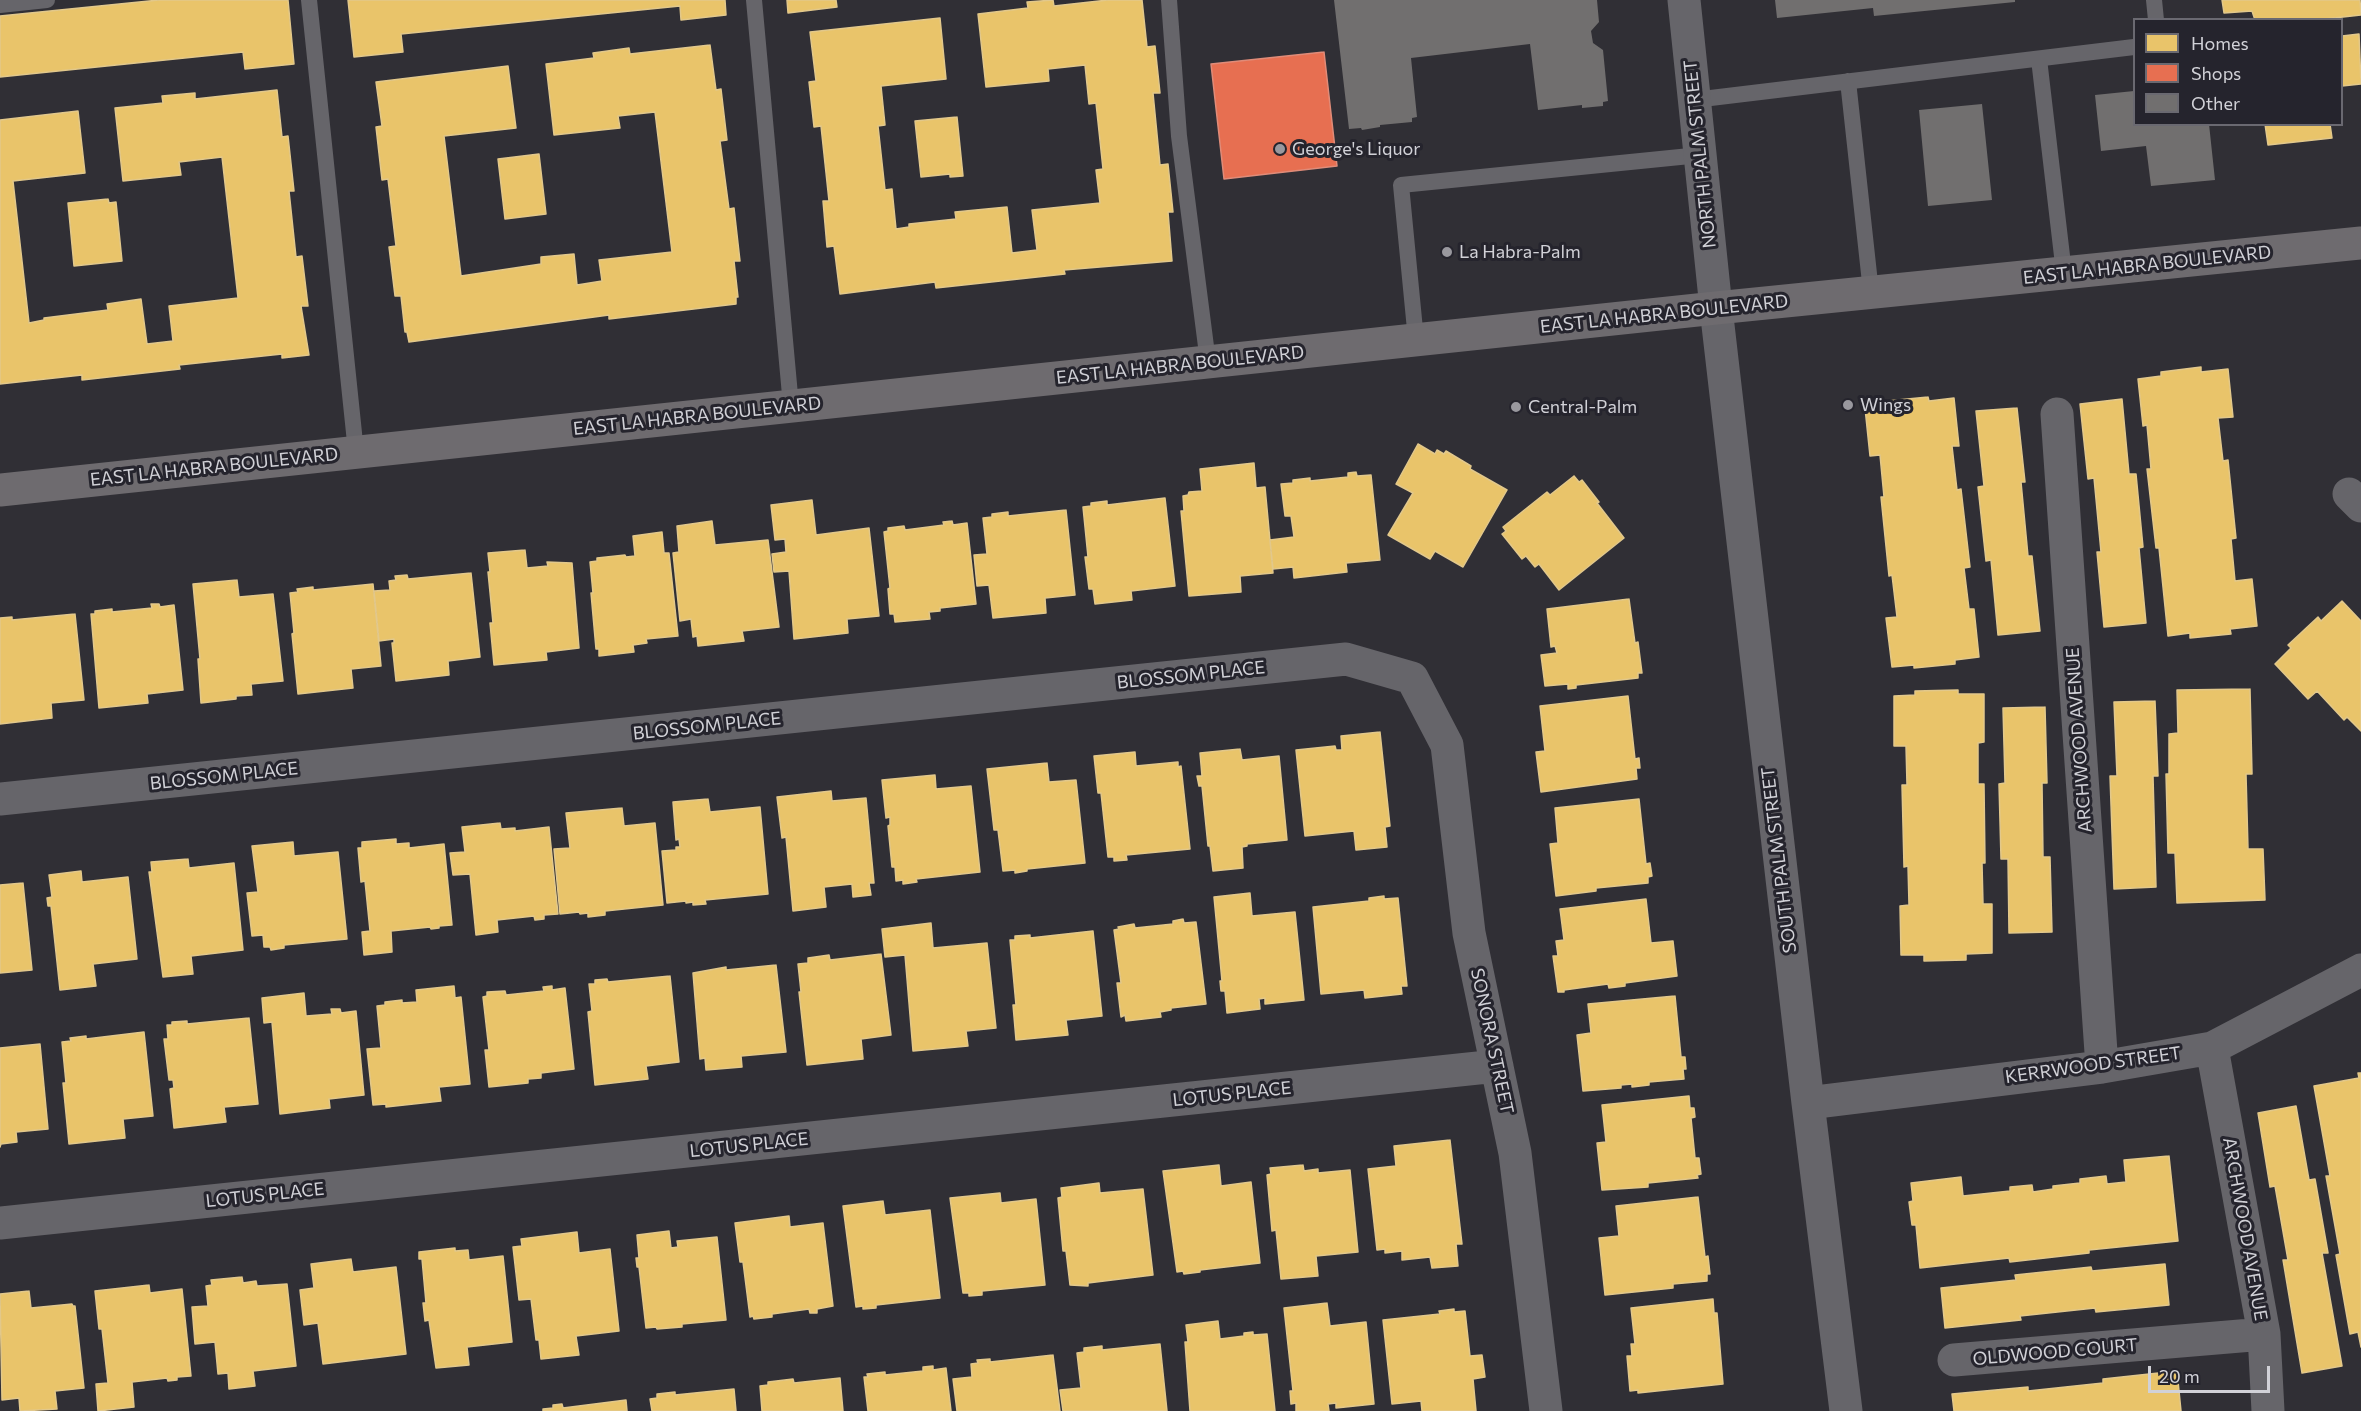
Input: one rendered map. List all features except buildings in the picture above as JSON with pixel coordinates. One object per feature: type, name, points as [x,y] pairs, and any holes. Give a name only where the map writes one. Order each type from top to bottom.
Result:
[{"type":"main road","name":"EAST LA HABRA BOULEVARD","points":[[0,490],[1716,308],[2361,243]]},
{"type":"street","name":"NORTH PALM STREET","points":[[1684,0],[1716,308]]},
{"type":"street","name":"SOUTH PALM STREET","points":[[1716,308],[1846,1411]]},
{"type":"street","name":"ARCHWOOD AVENUE","points":[[2057,414],[2102,1066]]},
{"type":"street","name":"BLOSSOM PLACE","points":[[0,800],[1346,659],[1412,678]]},
{"type":"street","name":"SONORA STREET","points":[[1412,678],[1446,745],[1468,933],[1515,1153],[1546,1411]]},
{"type":"street","name":"KERRWOOD STREET","points":[[1808,1103],[2102,1066],[2212,1047],[2361,970]]},
{"type":"street","name":"ARCHWOOD AVENUE","points":[[2212,1047],[2264,1334],[2268,1411]]},
{"type":"street","name":"LOTUS PLACE","points":[[0,1223],[1497,1066]]},
{"type":"street","name":"OLDWOOD COURT","points":[[1954,1360],[2264,1334]]},
{"type":"lane","points":[[0,5],[47,0]]},
{"type":"lane","points":[[309,0],[356,452]]},
{"type":"lane","points":[[754,0],[791,406]]},
{"type":"lane","points":[[1169,0],[1179,136],[1208,362]]},
{"type":"lane","points":[[2154,0],[2156,18]]},
{"type":"lane","points":[[1694,100],[2133,48]]},
{"type":"lane","points":[[2039,58],[2064,273]]},
{"type":"lane","points":[[1848,81],[1871,292]]},
{"type":"lane","points":[[1416,340],[1401,185],[1700,155]]},
{"type":"place","name":"George's Liquor","points":[[1280,149]]},
{"type":"place","name":"La Habra-Palm","points":[[1447,252]]},
{"type":"place","name":"Wings","points":[[1848,405]]},
{"type":"place","name":"Central-Palm","points":[[1516,407]]}]
